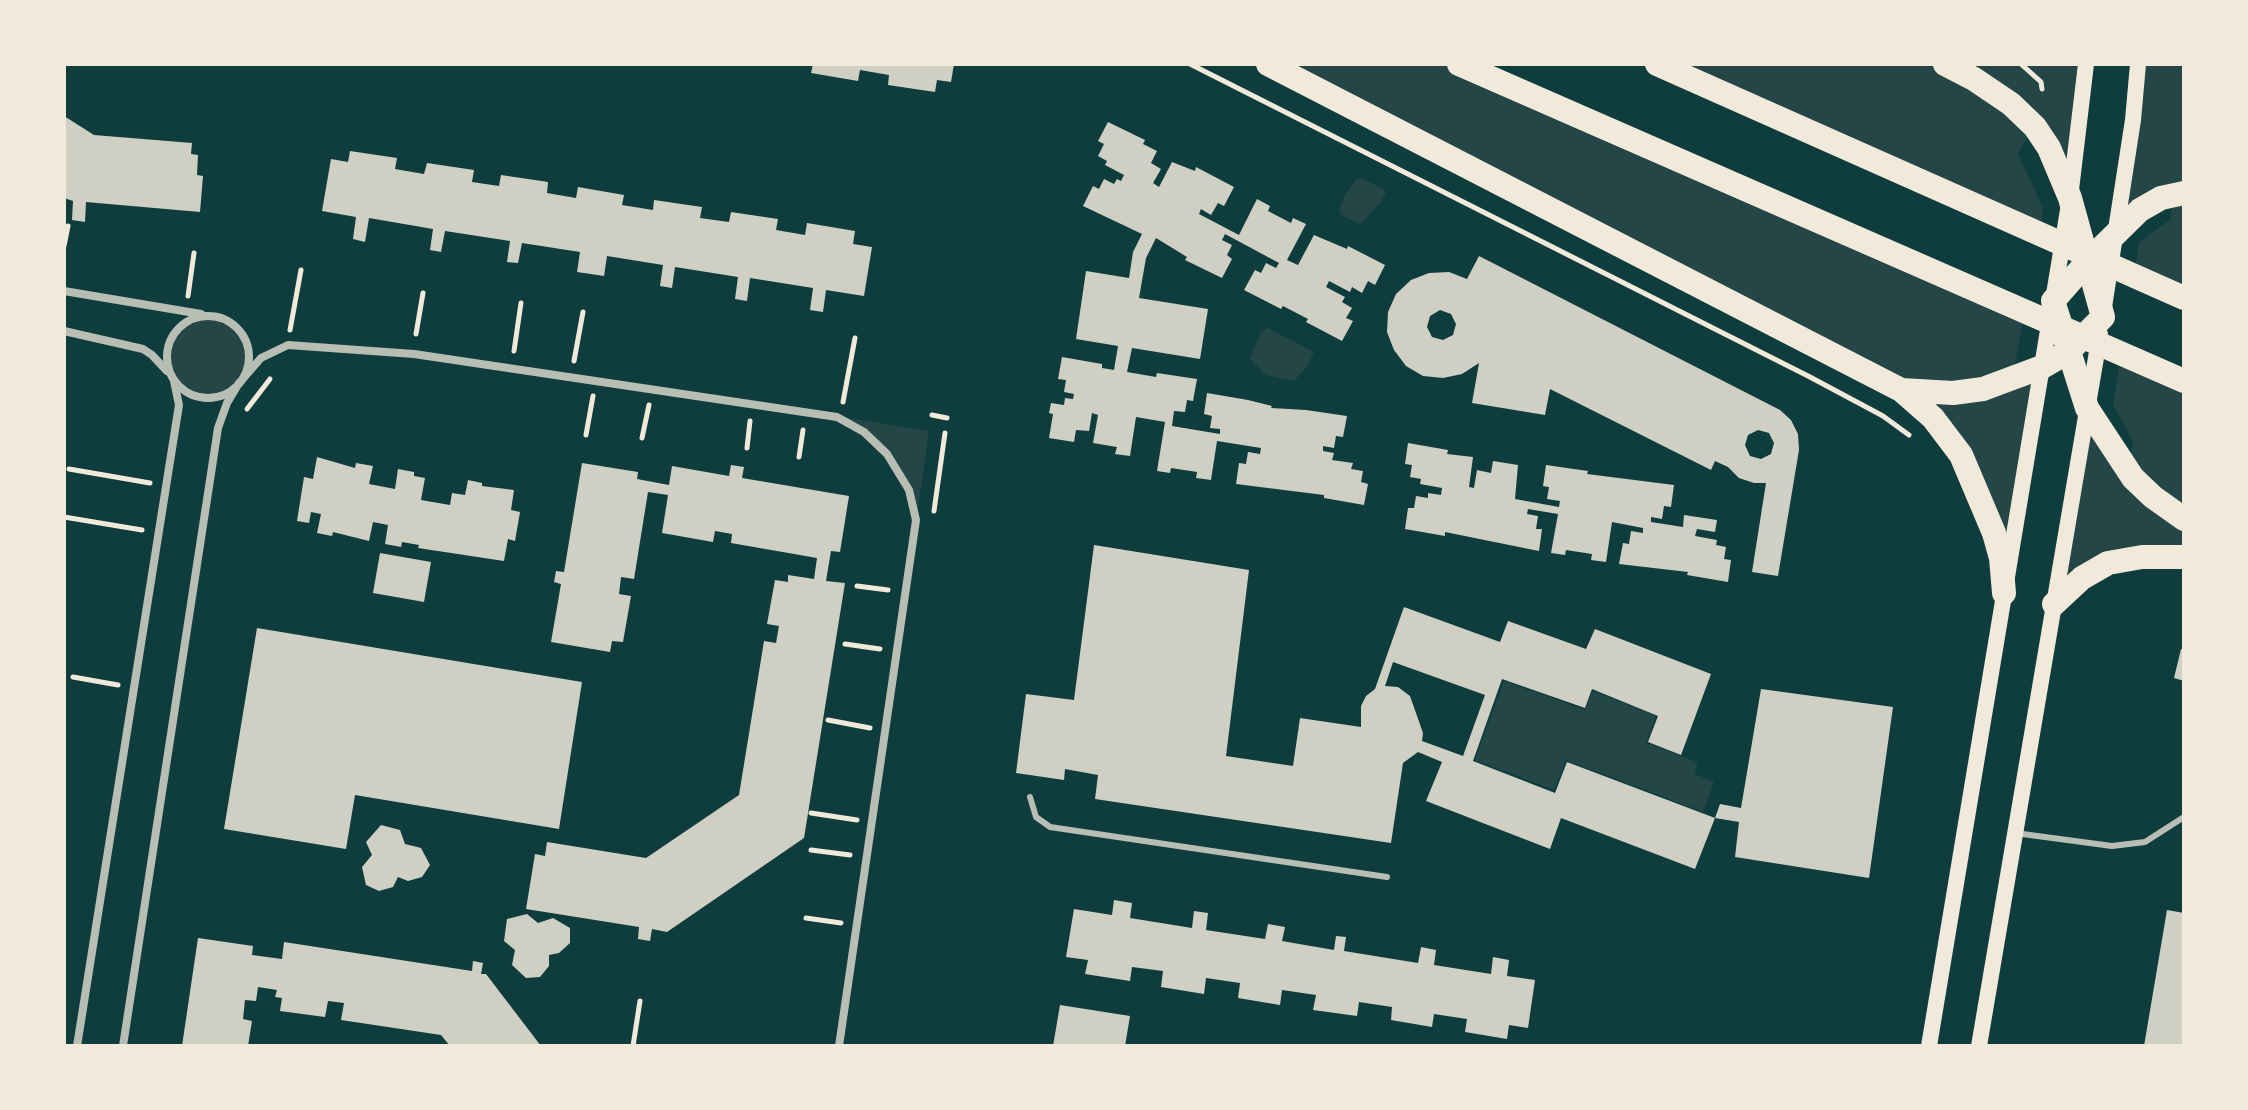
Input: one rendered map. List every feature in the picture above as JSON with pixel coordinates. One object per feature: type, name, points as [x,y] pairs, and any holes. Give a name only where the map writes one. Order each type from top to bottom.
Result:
[{"type":"highway","points":[[1268,64],[1901,390],[1941,427],[1967,466],[1994,533],[2001,558],[2004,593]]},
{"type":"highway","points":[[1459,64],[2184,381]]},
{"type":"highway","points":[[1657,64],[2184,298]]},
{"type":"highway","points":[[1901,390],[1928,393],[1983,389],[2042,367],[2068,352],[2103,317],[2070,198],[2055,160],[2035,127],[1994,91],[1945,64]]},
{"type":"highway","points":[[2184,193],[2150,203],[2117,231],[2053,301],[2087,408],[2133,478],[2184,519]]},
{"type":"highway","points":[[2054,604],[2082,578],[2108,563],[2130,558],[2184,557]]},
{"type":"main road","points":[[1929,1046],[2070,198],[2086,64]]},
{"type":"main road","points":[[1979,1046],[2117,231],[2138,64]]},
{"type":"street","points":[[64,291],[214,316],[234,325],[246,342],[249,363],[227,403],[218,428],[123,1046]]},
{"type":"street","points":[[77,1046],[179,405],[166,356],[171,336],[190,319],[214,316]]},
{"type":"street","points":[[64,331],[143,349],[192,395],[208,398],[227,394],[261,358],[288,345],[414,354],[837,417],[856,426],[887,454],[909,490],[916,520],[839,1046]]},
{"type":"lane","points":[[1030,797],[1034,813],[1050,827],[1387,877]]},
{"type":"lane","points":[[2015,833],[2112,846],[2145,842],[2184,817]]},
{"type":"path","points":[[1190,64],[1871,409],[1917,443]]},
{"type":"path","points":[[2021,64],[2041,82],[2042,89]]},
{"type":"path","points":[[64,246],[68,226]]},
{"type":"path","points":[[188,296],[194,253]]},
{"type":"path","points":[[294,314],[301,270]]},
{"type":"path","points":[[416,334],[423,293]]},
{"type":"path","points":[[514,351],[521,303]]},
{"type":"path","points":[[574,361],[583,312]]},
{"type":"path","points":[[843,402],[855,338]]},
{"type":"path","points":[[586,435],[593,396]]},
{"type":"path","points":[[642,438],[649,405]]},
{"type":"path","points":[[932,415],[947,418]]},
{"type":"path","points":[[747,448],[751,420]]},
{"type":"path","points":[[803,428],[813,429]]},
{"type":"path","points":[[799,457],[801,442]]},
{"type":"path","points":[[69,469],[151,483],[153,469]]},
{"type":"path","points":[[141,544],[146,515]]},
{"type":"path","points":[[64,517],[143,530]]},
{"type":"path","points":[[891,591],[893,576]]},
{"type":"path","points":[[857,586],[880,589]]},
{"type":"path","points":[[880,662],[884,634]]},
{"type":"path","points":[[845,644],[870,647]]},
{"type":"path","points":[[116,700],[121,671]]},
{"type":"path","points":[[73,677],[111,684]]},
{"type":"path","points":[[828,720],[870,728],[872,715]]},
{"type":"path","points":[[855,832],[859,805]]},
{"type":"path","points":[[811,813],[857,820]]},
{"type":"path","points":[[850,869],[854,844]]},
{"type":"path","points":[[811,850],[852,855]]},
{"type":"path","points":[[840,937],[844,909]]},
{"type":"path","points":[[806,918],[831,921]]},
{"type":"path","points":[[633,1046],[640,1001]]},
{"type":"shaded area","points":[[1268,64],[1458,64],[2025,312],[2012,379],[1915,390]]},
{"type":"shaded area","points":[[1654,64],[2086,64],[2070,197],[2033,126],[2018,154],[2043,208],[2039,233]]},
{"type":"shaded area","points":[[2139,64],[2184,64],[2184,297],[2134,275],[2139,242],[2170,220],[2174,194],[2119,227]]},
{"type":"shaded area","points":[[1361,178],[1386,192],[1362,223],[1357,223],[1339,211],[1355,180]]},
{"type":"shaded area","points":[[207,316],[223,319],[236,328],[245,341],[248,357],[245,373],[236,386],[223,395],[207,398],[191,395],[178,386],[169,373],[166,357],[169,341],[178,328],[191,319]]},
{"type":"shaded area","points":[[1268,328],[1314,352],[1307,367],[1294,381],[1266,375],[1250,359],[1261,332]]},
{"type":"shaded area","points":[[2121,354],[2184,382],[2184,556],[2131,558],[2055,604],[2088,409],[2128,471],[2133,441],[2113,405]]},
{"type":"shaded area","points":[[2041,368],[2004,591],[1988,514],[1905,392]]},
{"type":"shaded area","points":[[840,417],[929,431],[917,516],[894,462]]},
{"type":"shaded area","points":[[1504,681],[1585,710],[1593,691],[1656,716],[1646,743],[1697,762],[1695,774],[1714,782],[1703,812],[1566,760],[1554,790],[1475,760]]},
{"type":"building","points":[[813,64],[954,64],[951,82],[937,80],[935,92],[888,85],[889,75],[860,70],[858,81],[811,73]]},
{"type":"building","points":[[64,116],[94,135],[192,143],[191,154],[198,155],[197,175],[203,176],[200,212],[86,202],[85,222],[72,220],[73,201],[64,198]]},
{"type":"building","points":[[1108,122],[1145,140],[1143,144],[1157,151],[1151,163],[1161,169],[1153,183],[1159,187],[1172,162],[1195,171],[1196,167],[1234,187],[1224,206],[1218,203],[1211,215],[1201,209],[1199,214],[1239,235],[1257,199],[1270,206],[1268,211],[1291,223],[1293,218],[1306,224],[1287,260],[1298,265],[1314,235],[1347,249],[1348,246],[1385,265],[1375,285],[1368,281],[1362,293],[1352,287],[1350,292],[1329,281],[1326,287],[1345,297],[1342,302],[1352,308],[1346,318],[1353,321],[1342,341],[1306,322],[1308,319],[1244,290],[1255,270],[1261,273],[1266,263],[1276,268],[1279,263],[1225,234],[1222,240],[1232,245],[1227,255],[1232,259],[1222,278],[1185,260],[1187,257],[1156,238],[1146,258],[1139,298],[1208,309],[1200,359],[1132,348],[1127,372],[1197,379],[1193,401],[1187,400],[1185,412],[1174,411],[1172,426],[1220,434],[1220,429],[1210,428],[1212,416],[1204,414],[1207,393],[1248,400],[1271,408],[1347,416],[1343,437],[1336,436],[1334,448],[1323,446],[1323,451],[1334,453],[1332,460],[1353,463],[1351,469],[1363,471],[1361,482],[1368,484],[1364,505],[1324,498],[1324,495],[1236,484],[1239,463],[1246,464],[1248,452],[1260,454],[1261,448],[1217,441],[1211,480],[1196,478],[1197,472],[1171,468],[1170,473],[1157,471],[1165,422],[1136,417],[1130,456],[1115,454],[1117,447],[1093,443],[1098,415],[1092,413],[1089,431],[1076,430],[1074,442],[1049,438],[1053,414],[1049,413],[1051,403],[1064,405],[1065,398],[1073,399],[1074,394],[1064,392],[1066,380],[1058,379],[1062,357],[1102,364],[1102,368],[1114,370],[1118,346],[1076,339],[1086,271],[1129,278],[1133,252],[1142,234],[1083,206],[1093,186],[1099,189],[1104,179],[1114,184],[1117,179],[1121,181],[1124,175],[1105,165],[1107,161],[1098,156],[1104,144],[1098,141]]},
{"type":"building","points":[[350,151],[397,158],[395,169],[424,174],[427,163],[474,170],[472,182],[499,186],[501,175],[548,182],[547,193],[576,198],[578,187],[624,195],[622,205],[653,210],[654,200],[702,207],[700,218],[729,222],[731,212],[778,219],[776,230],[805,235],[807,223],[855,231],[853,244],[872,247],[864,296],[826,290],[823,312],[810,310],[813,288],[750,278],[747,301],[735,299],[738,277],[675,267],[672,288],[660,286],[663,265],[607,256],[604,276],[577,272],[580,252],[522,243],[518,263],[507,262],[510,241],[445,231],[441,252],[430,250],[433,229],[369,218],[365,242],[353,239],[356,217],[322,211],[331,159],[348,162]]},
{"type":"building","points":[[1479,256],[1780,410],[1791,420],[1798,434],[1799,450],[1778,576],[1752,572],[1766,483],[1739,478],[1728,467],[1715,461],[1711,470],[1550,389],[1545,415],[1472,403],[1479,363],[1462,374],[1443,378],[1423,376],[1406,366],[1394,350],[1387,332],[1388,312],[1396,294],[1411,280],[1429,273],[1449,272],[1467,279]],"holes":[[[1440,310],[1451,314],[1456,324],[1453,335],[1443,340],[1432,337],[1427,327],[1430,316]],[[1758,430],[1769,433],[1774,443],[1771,454],[1761,459],[1750,456],[1745,445],[1748,435]]]},
{"type":"building","points":[[1408,443],[1448,450],[1447,454],[1473,457],[1469,487],[1474,488],[1477,470],[1491,473],[1493,461],[1518,465],[1515,499],[1559,507],[1560,501],[1547,499],[1549,487],[1543,486],[1546,465],[1588,471],[1587,474],[1674,485],[1671,507],[1664,506],[1662,519],[1651,517],[1651,522],[1683,527],[1684,515],[1717,520],[1715,532],[1697,529],[1695,536],[1717,540],[1716,545],[1726,547],[1724,559],[1731,560],[1728,582],[1687,575],[1688,572],[1619,564],[1623,543],[1629,544],[1631,531],[1643,533],[1643,528],[1612,522],[1606,562],[1591,560],[1592,554],[1566,550],[1565,555],[1551,553],[1558,514],[1528,509],[1527,514],[1538,516],[1536,529],[1542,529],[1539,551],[1445,532],[1445,536],[1405,529],[1408,508],[1414,508],[1416,496],[1428,498],[1428,493],[1441,495],[1442,488],[1420,484],[1421,479],[1410,477],[1412,465],[1405,464]]},
{"type":"building","points":[[317,457],[355,468],[356,463],[373,466],[369,484],[395,489],[398,469],[414,472],[414,476],[425,478],[421,500],[450,505],[452,493],[465,495],[468,480],[482,483],[482,486],[514,490],[511,510],[520,512],[515,541],[508,539],[504,561],[418,548],[419,545],[402,542],[401,547],[385,544],[388,525],[373,522],[369,541],[333,532],[332,536],[317,533],[321,514],[311,512],[309,523],[297,521],[304,477],[313,479]]},
{"type":"building","points":[[582,463],[638,472],[637,479],[669,485],[672,466],[729,476],[731,465],[744,467],[742,478],[849,496],[840,552],[831,551],[826,581],[845,583],[804,838],[667,932],[652,929],[650,941],[638,939],[639,927],[526,909],[535,854],[545,856],[547,842],[646,858],[739,795],[764,641],[776,643],[779,626],[767,624],[775,580],[788,582],[788,575],[814,579],[817,558],[731,543],[732,534],[715,531],[713,542],[662,533],[668,495],[648,492],[634,579],[621,577],[619,594],[631,596],[623,642],[612,641],[610,652],[551,642],[561,584],[554,582],[556,571],[564,572]]},
{"type":"building","points":[[1094,545],[1249,570],[1226,756],[1293,766],[1300,718],[1361,727],[1361,706],[1366,696],[1375,689],[1404,607],[1500,642],[1508,621],[1586,649],[1595,629],[1711,674],[1681,755],[1648,742],[1658,716],[1592,689],[1585,708],[1502,679],[1473,761],[1555,793],[1567,762],[1715,818],[1695,869],[1561,818],[1550,849],[1426,801],[1442,762],[1418,752],[1403,763],[1391,843],[1095,799],[1098,775],[1065,769],[1064,780],[1016,773],[1026,694],[1074,700]],"holes":[[[1393,662],[1485,695],[1463,756],[1422,741],[1423,733],[1410,696],[1398,687],[1385,686]]]},
{"type":"building","points":[[380,553],[431,562],[424,602],[373,593]]},
{"type":"building","points":[[257,628],[582,682],[559,829],[355,795],[346,849],[224,829]]},
{"type":"building","points":[[2181,649],[2184,650],[2184,681],[2174,678]]},
{"type":"building","points":[[1761,689],[1893,707],[1869,878],[1735,857],[1739,822],[1715,818],[1720,804],[1741,808]]},
{"type":"building","points":[[381,825],[400,830],[405,844],[421,848],[430,865],[422,877],[408,881],[398,877],[393,887],[379,891],[366,885],[362,867],[372,855],[366,842]]},
{"type":"building","points":[[1114,900],[1132,903],[1130,918],[1192,928],[1194,911],[1208,913],[1206,930],[1265,939],[1268,924],[1285,927],[1282,941],[1334,950],[1336,936],[1346,937],[1344,951],[1418,963],[1421,947],[1436,950],[1434,965],[1491,974],[1493,957],[1509,960],[1507,976],[1535,980],[1528,1028],[1509,1025],[1507,1039],[1465,1032],[1467,1019],[1434,1014],[1432,1027],[1391,1020],[1392,1007],[1359,1002],[1357,1016],[1313,1010],[1316,995],[1282,990],[1280,1005],[1238,998],[1240,983],[1206,978],[1204,994],[1161,987],[1163,971],[1132,967],[1130,981],[1085,974],[1088,960],[1066,957],[1074,909],[1112,915]]},
{"type":"building","points":[[2167,910],[2184,913],[2184,1046],[2144,1046]]},
{"type":"building","points":[[527,914],[538,923],[553,918],[570,928],[570,943],[559,953],[549,955],[549,966],[540,977],[526,978],[512,965],[515,950],[504,941],[507,919]]},
{"type":"building","points":[[198,938],[253,946],[252,955],[282,959],[284,942],[472,971],[473,961],[483,963],[481,974],[486,974],[541,1046],[450,1046],[441,1035],[341,1020],[344,1003],[328,1001],[325,1017],[280,1011],[282,998],[275,997],[277,990],[258,987],[256,1001],[245,1000],[243,1019],[252,1021],[248,1046],[182,1046]]},
{"type":"building","points":[[1060,1005],[1130,1016],[1125,1046],[1053,1046]]}]
